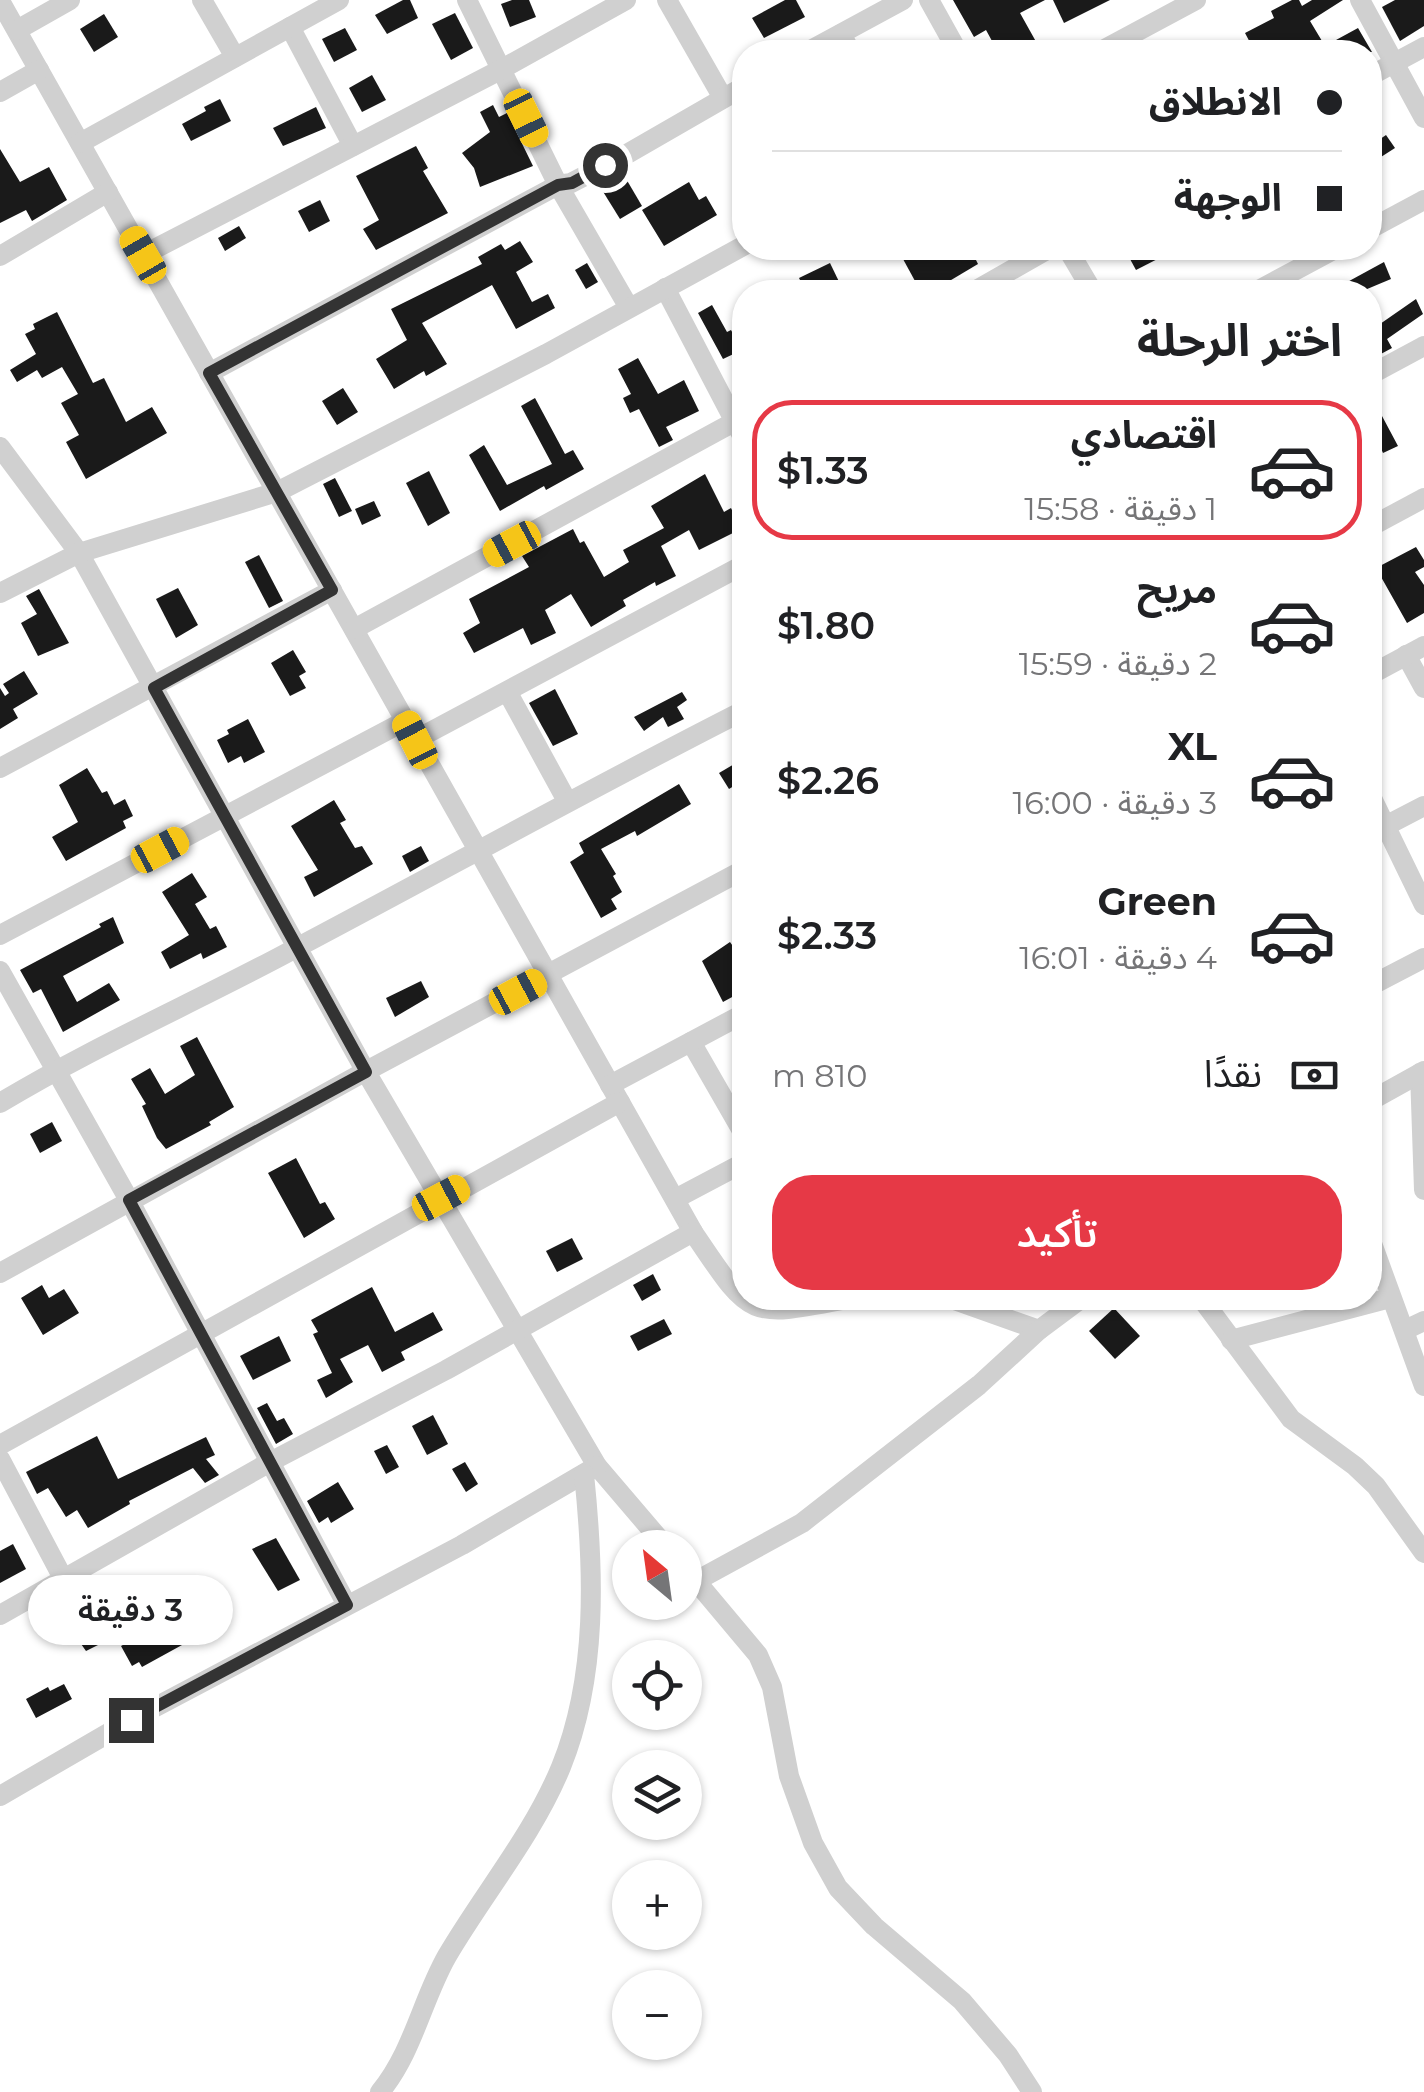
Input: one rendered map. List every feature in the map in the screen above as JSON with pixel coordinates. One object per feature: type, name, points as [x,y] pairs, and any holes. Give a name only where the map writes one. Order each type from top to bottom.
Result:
[{"type":"street","points":[[16,30],[70,0]]},
{"type":"street","points":[[202,0],[235,58]]},
{"type":"street","points":[[80,143],[339,0]]},
{"type":"street","points":[[467,0],[558,185],[628,306]]},
{"type":"street","points":[[143,255],[626,0]]},
{"type":"street","points":[[668,0],[723,98]]},
{"type":"street","points":[[929,0],[951,40]]},
{"type":"street","points":[[1121,40],[1196,0]]},
{"type":"street","points":[[1360,0],[1424,118]]},
{"type":"street","points":[[0,1],[693,1232],[732,1290]]},
{"type":"street","points":[[850,40],[898,1]]},
{"type":"street","points":[[290,27],[353,146]]},
{"type":"street","points":[[1382,69],[1424,48]]},
{"type":"street","points":[[0,92],[39,70]]},
{"type":"street","points":[[209,373],[558,185],[572,183],[732,93]]},
{"type":"street","points":[[0,256],[108,192]]},
{"type":"street","points":[[1382,223],[1424,200]]},
{"type":"street","points":[[0,593],[80,553],[277,492],[546,354],[732,252]]},
{"type":"street","points":[[998,280],[1030,260]]},
{"type":"street","points":[[1277,280],[1314,260]]},
{"type":"street","points":[[665,288],[732,405]]},
{"type":"street","points":[[1382,369],[1424,346]]},
{"type":"street","points":[[354,628],[732,423]]},
{"type":"street","points":[[0,447],[80,553],[366,1072],[518,1329],[590,1470],[649,1530]]},
{"type":"street","points":[[1382,521],[1424,498]]},
{"type":"street","points":[[0,935],[224,816],[410,730],[508,693],[732,571]]},
{"type":"street","points":[[0,768],[332,590]]},
{"type":"street","points":[[1382,669],[1415,650],[1424,688]]},
{"type":"street","points":[[508,693],[567,801]]},
{"type":"street","points":[[0,1102],[56,1069],[172,1014],[732,717]]},
{"type":"street","points":[[1382,828],[1424,806]]},
{"type":"street","points":[[1382,835],[1424,905]]},
{"type":"street","points":[[0,1273],[732,876]]},
{"type":"street","points":[[1382,980],[1424,958]]},
{"type":"street","points":[[0,971],[129,1200],[347,1605]]},
{"type":"street","points":[[0,1445],[441,1198],[615,1093],[690,1042],[732,1020]]},
{"type":"street","points":[[690,1042],[732,1114]]},
{"type":"street","points":[[1382,1094],[1422,1072],[1424,1190]]},
{"type":"street","points":[[675,1199],[732,1169]]},
{"type":"street","points":[[0,1615],[270,1462],[693,1232]]},
{"type":"street","points":[[1382,1274],[1390,1298],[1415,1326],[1424,1386]]},
{"type":"street","points":[[1382,1300],[1390,1298]]},
{"type":"street","points":[[983,1310],[1039,1330]]},
{"type":"street","points":[[702,1569],[802,1523],[978,1385],[1066,1310]]},
{"type":"street","points":[[1209,1310],[1291,1419],[1376,1486],[1424,1553]]},
{"type":"street","points":[[1230,1340],[1344,1310]]},
{"type":"street","points":[[0,1459],[64,1580]]},
{"type":"street","points":[[0,1796],[131,1720],[462,1545],[590,1470]]},
{"type":"street","points":[[380,2092],[408,2045],[445,1959],[517,1848],[561,1766],[590,1641],[590,1470]]},
{"type":"street","points":[[702,1588],[758,1654],[772,1688],[789,1776],[813,1843],[838,1888],[874,1926],[962,2001],[1008,2055],[1032,2092]]},
{"type":"building","points":[[410,0],[418,18],[387,34],[375,15]]},
{"type":"building","points":[[529,0],[536,17],[510,27],[501,4]]},
{"type":"building","points":[[785,0],[796,0],[805,17],[764,38],[752,18]]},
{"type":"building","points":[[953,0],[1045,0],[1020,13],[1035,40],[991,40],[986,30],[974,37]]},
{"type":"building","points":[[1053,0],[1110,0],[1064,23]]},
{"type":"building","points":[[1292,0],[1299,0],[1302,6],[1312,0],[1343,0],[1310,21],[1321,40],[1249,40],[1245,33],[1274,18],[1271,11]]},
{"type":"building","points":[[1395,0],[1424,0],[1424,26],[1400,41],[1382,7]]},
{"type":"building","points":[[455,13],[473,48],[451,60],[432,24]]},
{"type":"building","points":[[104,14],[118,37],[94,52],[80,29]]},
{"type":"building","points":[[345,28],[357,50],[334,62],[322,39]]},
{"type":"building","points":[[1358,28],[1365,40],[1336,40]]},
{"type":"building","points":[[372,75],[386,100],[362,112],[349,88]]},
{"type":"building","points":[[220,99],[231,121],[191,141],[182,124]]},
{"type":"building","points":[[493,105],[499,117],[507,113],[533,166],[480,187],[474,168],[462,153],[490,132],[480,112]]},
{"type":"building","points":[[316,107],[326,128],[283,146],[273,128]]},
{"type":"building","points":[[1386,135],[1395,148],[1382,156],[1382,138]]},
{"type":"building","points":[[416,146],[428,168],[423,171],[448,213],[376,250],[363,229],[379,220],[356,176]]},
{"type":"building","points":[[0,149],[20,182],[49,167],[67,200],[32,221],[26,210],[0,223]]},
{"type":"building","points":[[625,177],[642,206],[620,219],[602,190]]},
{"type":"building","points":[[689,182],[699,200],[706,196],[717,215],[664,246],[642,210]]},
{"type":"building","points":[[320,200],[330,221],[309,232],[298,211]]},
{"type":"building","points":[[239,226],[246,238],[225,251],[218,238]]},
{"type":"building","points":[[520,241],[533,262],[516,272],[532,302],[548,294],[555,308],[516,329],[492,285],[422,323],[447,364],[426,376],[424,371],[394,389],[376,359],[407,340],[391,309],[482,264],[478,257],[501,244],[505,250]]},
{"type":"building","points":[[904,260],[976,260],[978,264],[951,280],[914,280]]},
{"type":"building","points":[[1131,260],[1156,260],[1136,270]]},
{"type":"building","points":[[1384,262],[1391,279],[1382,283],[1351,280]]},
{"type":"building","points":[[587,263],[598,282],[586,289],[575,270]]},
{"type":"building","points":[[830,263],[838,280],[800,280]]},
{"type":"building","points":[[1416,299],[1423,314],[1387,339],[1392,348],[1382,353],[1382,323]]},
{"type":"building","points":[[712,305],[727,332],[732,332],[732,355],[723,359],[698,313]]},
{"type":"building","points":[[57,312],[93,383],[104,378],[126,422],[152,407],[167,433],[86,479],[66,442],[79,435],[61,403],[78,394],[62,367],[42,378],[37,370],[17,382],[10,370],[36,354],[25,334],[35,329],[33,324]]},
{"type":"building","points":[[638,358],[658,394],[684,380],[699,411],[666,427],[673,440],[659,447],[639,409],[630,413],[623,398],[631,394],[618,369]]},
{"type":"building","points":[[343,388],[358,412],[337,425],[322,401]]},
{"type":"building","points":[[535,398],[565,454],[573,450],[584,469],[500,511],[469,455],[484,445],[507,485],[552,464],[521,406]]},
{"type":"building","points":[[1382,416],[1398,446],[1382,451]]},
{"type":"building","points":[[429,471],[450,513],[428,526],[406,483]]},
{"type":"building","points":[[705,474],[724,512],[732,510],[732,534],[699,550],[689,530],[661,546],[676,576],[656,586],[655,582],[623,600],[626,606],[591,627],[571,594],[545,610],[556,633],[531,645],[523,628],[474,653],[463,633],[480,623],[469,599],[529,567],[522,556],[573,529],[604,577],[629,562],[623,550],[664,528],[651,506]]},
{"type":"building","points":[[335,478],[352,511],[339,517],[323,484]]},
{"type":"building","points":[[374,501],[381,516],[362,525],[355,509]]},
{"type":"building","points":[[1416,547],[1424,560],[1424,567],[1415,572],[1424,585],[1424,613],[1407,623],[1382,579],[1382,565]]},
{"type":"building","points":[[259,555],[283,601],[269,608],[245,562]]},
{"type":"building","points":[[178,588],[198,625],[176,638],[156,599]]},
{"type":"building","points":[[39,589],[69,643],[38,656],[21,623],[37,614],[26,596]]},
{"type":"building","points":[[293,650],[306,672],[299,676],[306,688],[290,696],[271,663]]},
{"type":"building","points":[[24,671],[38,694],[13,709],[18,718],[0,729],[0,688],[5,696],[9,693],[3,684]]},
{"type":"building","points":[[555,689],[578,734],[553,746],[529,703]]},
{"type":"building","points":[[682,692],[687,700],[677,707],[684,719],[668,727],[663,717],[644,731],[634,717]]},
{"type":"building","points":[[248,719],[265,752],[244,763],[241,756],[228,763],[217,740]]},
{"type":"building","points":[[732,765],[732,787],[729,789],[719,773]]},
{"type":"building","points":[[87,768],[102,793],[107,791],[114,805],[125,799],[133,816],[123,821],[126,828],[66,861],[52,837],[78,822],[59,785]]},
{"type":"building","points":[[679,784],[691,804],[637,836],[635,831],[601,849],[622,892],[611,899],[617,909],[601,918],[570,862],[584,853],[579,843]]},
{"type":"building","points":[[334,800],[346,820],[340,823],[355,848],[362,846],[373,864],[314,897],[304,877],[318,870],[291,826]]},
{"type":"building","points":[[421,846],[429,861],[410,872],[402,856]]},
{"type":"building","points":[[192,873],[207,897],[195,904],[210,929],[216,926],[227,947],[203,959],[201,953],[170,969],[161,952],[189,935],[162,892]]},
{"type":"building","points":[[113,917],[124,943],[63,976],[77,1002],[109,983],[120,1000],[63,1032],[41,989],[33,993],[20,970]]},
{"type":"building","points":[[730,942],[732,997],[723,1002],[702,961]]},
{"type":"building","points":[[421,981],[429,997],[395,1017],[386,998]]},
{"type":"building","points":[[197,1037],[234,1107],[209,1122],[211,1125],[166,1149],[157,1138],[142,1106],[146,1104],[131,1079],[150,1068],[165,1094],[195,1075],[180,1046]]},
{"type":"building","points":[[52,1122],[62,1141],[40,1153],[30,1134]]},
{"type":"building","points":[[296,1158],[320,1204],[325,1202],[335,1219],[304,1238],[268,1173]]},
{"type":"building","points":[[572,1238],[583,1259],[557,1272],[546,1251]]},
{"type":"building","points":[[653,1274],[661,1290],[642,1301],[633,1285]]},
{"type":"building","points":[[42,1285],[49,1298],[64,1289],[79,1313],[43,1335],[21,1298]]},
{"type":"building","points":[[372,1287],[395,1332],[433,1312],[443,1330],[401,1352],[405,1360],[382,1372],[368,1345],[340,1359],[353,1382],[326,1398],[317,1380],[332,1373],[313,1334],[318,1332],[311,1320]]},
{"type":"building","points":[[1116,1310],[1140,1336],[1115,1359],[1089,1331]]},
{"type":"building","points":[[664,1319],[672,1334],[638,1351],[630,1336]]},
{"type":"building","points":[[279,1336],[291,1361],[253,1380],[240,1356]]},
{"type":"building","points":[[267,1403],[277,1421],[284,1418],[293,1434],[276,1444],[257,1408]]},
{"type":"building","points":[[433,1415],[448,1444],[427,1455],[412,1426]]},
{"type":"building","points":[[97,1436],[118,1479],[206,1437],[215,1455],[206,1459],[219,1475],[205,1483],[193,1468],[129,1501],[130,1504],[88,1528],[77,1510],[66,1517],[48,1488],[37,1494],[26,1472]]},
{"type":"building","points":[[387,1445],[399,1467],[386,1474],[374,1451]]},
{"type":"building","points":[[465,1462],[478,1484],[466,1492],[452,1469]]},
{"type":"building","points":[[338,1482],[354,1509],[331,1523],[328,1517],[319,1523],[307,1501]]},
{"type":"building","points":[[276,1538],[300,1580],[278,1591],[252,1549]]},
{"type":"building","points":[[13,1544],[26,1569],[0,1583],[0,1551]]},
{"type":"building","points":[[183,1601],[202,1634],[142,1667],[139,1662],[132,1666],[121,1646],[156,1627],[151,1618]]},
{"type":"building","points":[[86,1602],[100,1625],[96,1627],[104,1642],[86,1651],[62,1617]]},
{"type":"building","points":[[64,1684],[72,1699],[36,1718],[26,1699],[48,1687],[50,1691]]},
{"type":"route","points":[[131,1720],[347,1605],[129,1200],[366,1072],[154,688],[332,590],[209,373],[558,185],[572,183],[605,165]]}]
